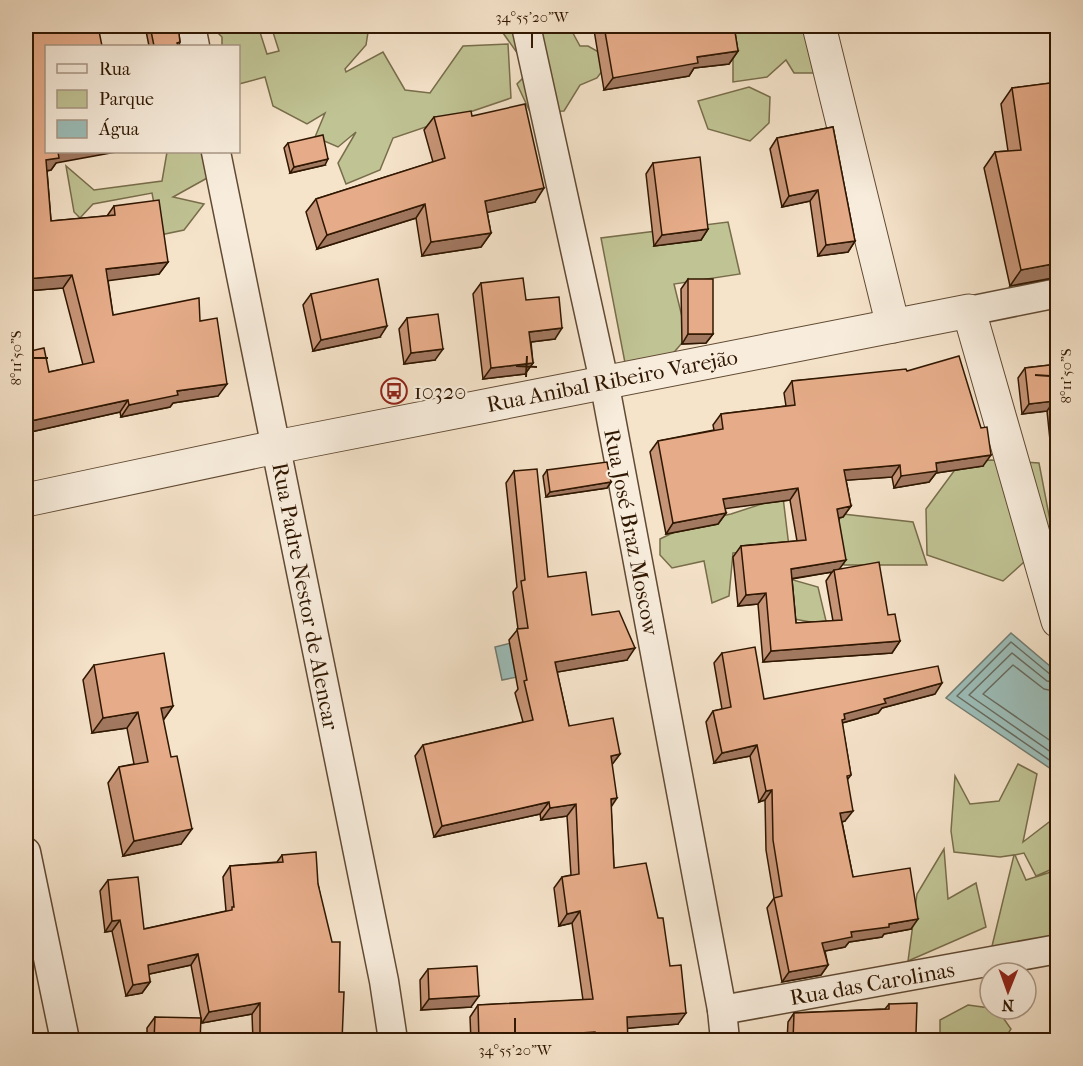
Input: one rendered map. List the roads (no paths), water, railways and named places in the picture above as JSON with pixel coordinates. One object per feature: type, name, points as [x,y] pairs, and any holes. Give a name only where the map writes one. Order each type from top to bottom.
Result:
[{"type":"street","points":[[191,26],[195,45]]},
{"type":"street","name":"Rua José Braz Moscow","points":[[526,26],[604,381],[722,1010],[725,1041]]},
{"type":"street","points":[[819,26],[893,326]]},
{"type":"street","name":"Rua Padre Nestor de Alencar","points":[[216,153],[384,981],[393,1041]]},
{"type":"street","name":"Rua Anibal Ribeiro Varejão","points":[[26,500],[604,381],[1058,293]]},
{"type":"street","points":[[969,311],[1058,621]]},
{"type":"street","points":[[26,852],[65,1041]]},
{"type":"street","name":"Rua das Carolinas","points":[[722,1010],[1058,948]]},
{"type":"water","points":[[1011,633],[1057,672],[1057,773],[946,698]]},
{"type":"water","points":[[511,643],[528,675],[502,680],[495,647]]},
{"type":"place","name":"10320","points":[[394,391]]}]
